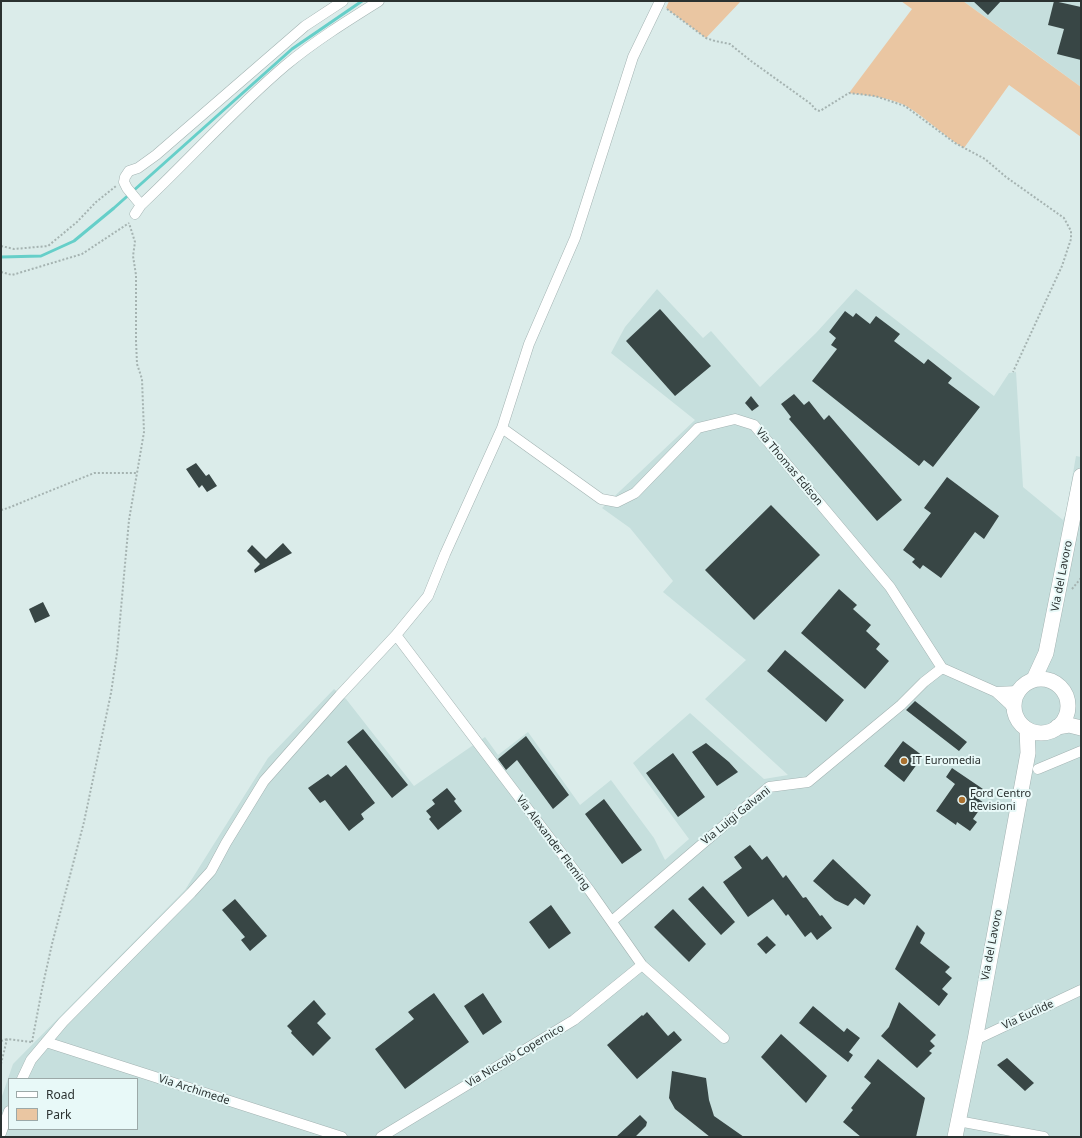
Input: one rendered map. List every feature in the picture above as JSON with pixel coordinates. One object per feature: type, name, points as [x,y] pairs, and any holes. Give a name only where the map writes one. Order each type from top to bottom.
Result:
[{"type":"main road","name":"Via del Lavoro","points":[[1046,653],[1081,476]]},
{"type":"main road","points":[[1034,679],[1046,653]]},
{"type":"main road","points":[[1046,653],[1055,682],[1063,690],[1067,699],[1081,719]]},
{"type":"main road","points":[[1055,682],[1045,679],[1034,679],[1025,684],[1018,691],[1014,701],[1015,712],[1019,722],[1027,729],[1037,732],[1047,732],[1057,727],[1069,725],[1081,728]]},
{"type":"main road","points":[[1057,727],[1064,720],[1068,710],[1067,699]]},
{"type":"main road","points":[[1027,729],[1028,753]]},
{"type":"main road","points":[[1028,753],[1033,743],[1042,732]]},
{"type":"main road","name":"Via del Lavoro","points":[[955,1137],[975,1040],[1028,753]]},
{"type":"street","points":[[140,203],[125,185],[124,177],[130,171],[138,168],[156,155],[305,26],[343,1]]},
{"type":"street","points":[[135,214],[140,203],[220,128],[247,100],[287,64],[322,38],[379,1]]},
{"type":"street","points":[[22,1078],[31,1060],[63,1022],[191,893],[211,870],[264,781],[340,695],[396,635],[428,596],[445,554],[502,428],[529,344],[575,238],[633,57],[660,2]]},
{"type":"street","name":"Via Thomas Edison","points":[[502,428],[601,499],[617,502],[635,493],[698,428],[735,418],[754,425],[890,587],[942,668]]},
{"type":"street","name":"Via Alexander Fleming","points":[[396,635],[612,921],[642,965],[724,1038]]},
{"type":"street","points":[[942,668],[996,692],[1015,712]]},
{"type":"street","name":"Via Luigi Galvani","points":[[612,921],[769,787],[808,782],[901,705],[924,682],[942,668]]},
{"type":"street","points":[[996,692],[1018,691]]},
{"type":"street","points":[[1038,769],[1081,750]]},
{"type":"street","name":"Via Niccolò Copernico","points":[[381,1137],[574,1020],[642,965]]},
{"type":"street","name":"Via Euclide","points":[[975,1040],[1081,990]]},
{"type":"street","name":"Via Archimede","points":[[46,1042],[324,1135],[342,1137]]},
{"type":"street","points":[[1,1133],[8,1114]]},
{"type":"street","points":[[958,1121],[1044,1137]]},
{"type":"path","points":[[660,2],[706,38],[730,44],[811,104],[816,110],[820,111],[849,93],[875,96],[905,106],[955,143],[985,159],[1006,178],[1064,218],[1071,231],[1071,239],[1062,266],[1013,372]]},
{"type":"path","points":[[1,246],[14,249],[48,246],[78,222],[96,202],[112,188],[125,185]]},
{"type":"path","points":[[1,272],[12,275],[82,254],[129,223],[135,214]]},
{"type":"path","points":[[32,1042],[52,944],[84,822],[111,693],[117,653],[129,520],[144,432],[142,379],[137,364],[136,275],[134,256],[135,242],[129,223]]},
{"type":"path","points":[[1,510],[94,473],[136,473]]},
{"type":"path","points":[[1,1064],[7,1039]]},
{"type":"path","points":[[1,1041],[7,1039],[46,1042]]},
{"type":"shaded area","points":[[963,1],[1081,1],[1081,87],[1028,48]]},
{"type":"shaded area","points":[[657,289],[703,338],[711,331],[760,387],[816,333],[856,289],[994,396],[1009,373],[1016,372],[1023,487],[1063,520],[1066,513],[1076,456],[1081,457],[1081,1137],[1,1137],[1,1099],[8,1079],[8,1130],[138,1130],[138,1078],[8,1078],[13,1064],[185,890],[268,758],[334,689],[346,699],[414,786],[485,737],[498,755],[528,732],[580,805],[611,780],[654,838],[665,860],[689,839],[633,763],[690,713],[764,779],[788,775],[705,699],[746,660],[663,592],[673,581],[630,528],[602,508],[695,420],[611,353],[625,327]]},
{"type":"green space","points":[[669,1],[741,1],[706,38],[666,8]]},
{"type":"green space","points":[[901,1],[963,1],[1081,87],[1081,137],[1009,85],[964,148],[914,111],[900,103],[879,97],[849,93],[912,9]]},
{"type":"building","points":[[973,1],[1001,1],[988,15]]},
{"type":"building","points":[[1054,1],[1081,7],[1081,60],[1057,54],[1064,29],[1048,25]]},
{"type":"building","points":[[660,309],[711,366],[675,396],[626,341]]},
{"type":"building","points":[[845,311],[853,317],[856,313],[870,324],[876,316],[900,334],[894,341],[924,364],[928,359],[952,378],[948,383],[980,407],[933,467],[924,460],[919,466],[812,381],[837,349],[831,345],[836,338],[829,332]]},
{"type":"building","points":[[794,394],[804,405],[809,401],[824,420],[829,415],[902,500],[877,521],[789,419],[791,417],[781,404]]},
{"type":"building","points":[[751,396],[759,406],[752,411],[745,403]]},
{"type":"building","points":[[196,463],[206,476],[209,474],[217,486],[207,492],[202,485],[199,488],[186,469]]},
{"type":"building","points":[[947,477],[999,516],[984,539],[975,532],[941,578],[923,565],[920,569],[912,562],[915,559],[903,550],[931,513],[924,508]]},
{"type":"building","points":[[771,505],[820,555],[754,620],[705,570]]},
{"type":"building","points":[[283,543],[292,553],[255,573],[254,570],[260,564],[247,551],[252,545],[266,559]]},
{"type":"building","points":[[839,589],[857,605],[853,609],[871,625],[866,631],[880,644],[876,649],[889,661],[865,689],[801,633]]},
{"type":"building","points":[[43,602],[50,616],[35,623],[29,609]]},
{"type":"building","points":[[785,650],[844,700],[826,722],[767,671]]},
{"type":"building","points":[[915,701],[967,742],[959,751],[906,710]]},
{"type":"building","points":[[363,729],[408,785],[392,798],[347,742]]},
{"type":"building","points":[[526,736],[569,795],[553,809],[517,760],[506,770],[498,759]]},
{"type":"building","name":"IT Euromedia","points":[[903,741],[923,756],[904,782],[884,766]]},
{"type":"building","points":[[706,743],[729,762],[738,772],[717,786],[692,752]]},
{"type":"building","points":[[673,753],[705,797],[678,817],[646,773]]},
{"type":"building","points":[[346,765],[375,803],[361,814],[364,819],[349,831],[325,800],[320,803],[308,788],[328,774],[331,777]]},
{"type":"building","name":"Ford Centro Revisioni","points":[[952,768],[983,789],[977,798],[984,803],[973,819],[977,822],[970,831],[957,822],[956,825],[936,811],[955,784],[946,777]]},
{"type":"building","points":[[447,788],[456,799],[454,801],[462,811],[438,830],[429,819],[431,817],[426,811],[435,804],[432,800]]},
{"type":"building","points":[[604,799],[642,850],[622,864],[585,814]]},
{"type":"building","points":[[750,845],[762,860],[767,856],[783,878],[786,875],[803,898],[806,897],[820,916],[822,915],[832,928],[817,940],[811,932],[805,937],[788,914],[786,916],[773,899],[748,917],[723,882],[742,868],[734,857]]},
{"type":"building","points":[[833,859],[871,895],[864,905],[855,898],[848,906],[835,900],[813,881]]},
{"type":"building","points":[[703,886],[735,922],[721,935],[688,899]]},
{"type":"building","points":[[235,899],[267,936],[250,951],[241,940],[245,937],[222,910]]},
{"type":"building","points":[[551,905],[571,933],[549,949],[529,922]]},
{"type":"building","points":[[673,909],[706,944],[689,962],[654,927]]},
{"type":"building","points":[[917,925],[925,933],[920,943],[950,967],[945,972],[952,978],[942,989],[948,994],[939,1006],[895,969]]},
{"type":"building","points":[[767,936],[776,945],[766,954],[757,944]]},
{"type":"building","points":[[434,993],[469,1042],[405,1089],[375,1049],[414,1019],[408,1012]]},
{"type":"building","points":[[483,993],[502,1022],[483,1035],[464,1006]]},
{"type":"building","points":[[314,1000],[326,1014],[317,1023],[331,1038],[313,1056],[291,1033],[292,1031],[287,1026]]},
{"type":"building","points":[[899,1002],[936,1035],[930,1041],[935,1046],[929,1051],[932,1053],[917,1068],[881,1036],[889,1027]]},
{"type":"building","points":[[813,1006],[844,1032],[847,1028],[860,1038],[849,1052],[853,1055],[848,1062],[799,1023]]},
{"type":"building","points":[[647,1012],[668,1036],[674,1031],[682,1040],[637,1079],[607,1045]]},
{"type":"building","points":[[781,1034],[827,1076],[806,1103],[761,1057]]},
{"type":"building","points":[[1007,1058],[1034,1083],[1025,1091],[997,1065]]},
{"type":"building","points":[[878,1059],[925,1098],[916,1137],[861,1137],[843,1122],[853,1110],[851,1108],[871,1083],[864,1077]]},
{"type":"building","points":[[672,1071],[706,1078],[709,1100],[714,1116],[744,1137],[710,1137],[675,1109],[669,1098]]},
{"type":"building","points":[[640,1115],[647,1122],[646,1126],[635,1137],[616,1137]]},
{"type":"waterway","points":[[1,257],[41,256],[74,241],[114,208],[292,49],[362,1]]},
{"type":"place","name":"IT Euromedia","points":[[904,761]]},
{"type":"place","name":"Ford Centro Revisioni","points":[[962,800]]}]
